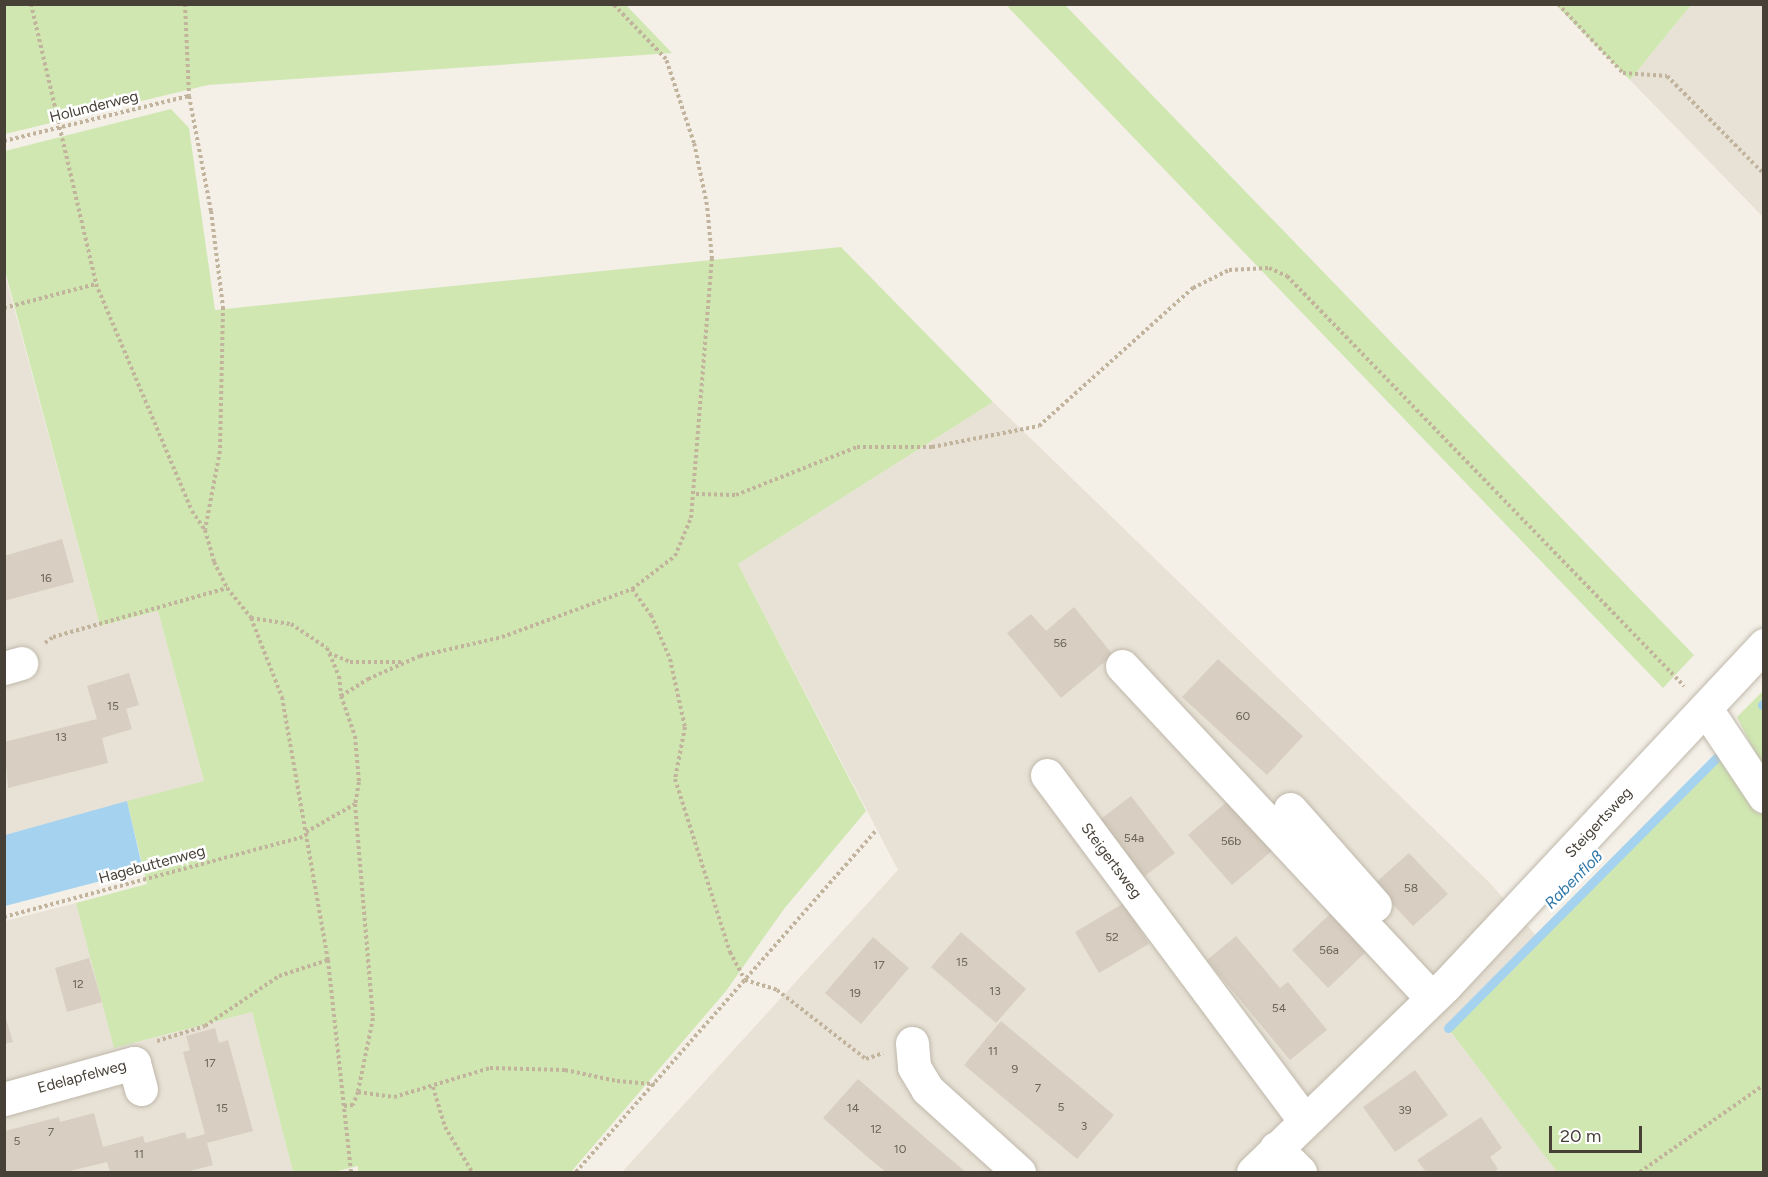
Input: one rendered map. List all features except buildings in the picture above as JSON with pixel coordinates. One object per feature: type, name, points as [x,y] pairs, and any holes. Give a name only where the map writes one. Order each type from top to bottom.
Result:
[{"type":"street","name":"Steigertsweg","points":[[1252,1173],[1304,1120],[1439,992],[1764,645]]},
{"type":"street","points":[[1122,666],[1439,992]]},
{"type":"street","points":[[1706,709],[1764,796]]},
{"type":"street","name":"Steigertsweg","points":[[1047,775],[1304,1120]]},
{"type":"street","points":[[1290,809],[1439,992]]},
{"type":"street","points":[[912,1043],[914,1067],[927,1089],[1019,1173]]},
{"type":"street","name":"Edelapfelweg","points":[[4,1099],[137,1076]]},
{"type":"street","points":[[1276,1148],[1300,1173]]},
{"type":"path","points":[[31,4],[96,284],[192,511],[205,530],[227,588],[251,618],[282,697],[328,960],[351,1173]]},
{"type":"path","points":[[185,4],[189,96],[211,211],[223,307],[220,451],[205,530]]},
{"type":"path","points":[[341,696],[408,661],[502,637],[632,589],[675,556],[691,518],[696,494],[712,259],[707,205],[694,143],[666,59],[613,4]]},
{"type":"path","points":[[1558,4],[1623,73],[1668,76],[1764,174]]},
{"type":"path","name":"Holunderweg","points":[[4,141],[189,96]]},
{"type":"path","points":[[696,494],[736,495],[857,447],[932,447],[1039,426],[1193,288],[1229,270],[1269,268],[1287,276],[1706,709]]},
{"type":"path","points":[[4,308],[96,284]]},
{"type":"path","points":[[13,665],[53,637],[227,588]]},
{"type":"path","points":[[632,589],[651,615],[670,659],[685,727],[675,778],[719,928],[746,980],[777,990],[866,1059],[912,1043]]},
{"type":"path","points":[[251,618],[291,624],[328,652],[350,662],[408,661]]},
{"type":"path","points":[[328,652],[339,676],[341,696],[354,736],[359,782],[355,804],[373,1018],[358,1092],[353,1105],[344,1106]]},
{"type":"path","name":"Hagebuttenweg","points":[[4,917],[306,834],[355,804]]},
{"type":"path","points":[[576,1173],[876,830]]},
{"type":"path","points":[[137,1076],[153,1042],[205,1026],[279,976],[328,960]]},
{"type":"path","points":[[358,1092],[394,1097],[490,1068],[525,1068],[656,1084]]},
{"type":"path","points":[[1640,1173],[1764,1085]]},
{"type":"path","points":[[433,1087],[445,1127],[472,1173]]},
{"type":"shaded area","points":[[1691,5],[1763,5],[1763,217],[1630,80]]},
{"type":"shaded area","points":[[4,271],[100,626],[158,611],[204,781],[5,835]]},
{"type":"shaded area","points":[[993,402],[1490,883],[1538,938],[1448,1028],[1557,1172],[622,1172],[898,870],[738,564]]},
{"type":"shaded area","points":[[76,903],[115,1048],[252,1012],[293,1172],[5,1172],[5,921]]},
{"type":"green space","points":[[5,4],[626,5],[672,53],[208,85],[5,134]]},
{"type":"green space","points":[[1010,5],[1065,5],[1694,655],[1663,688],[1008,7]]},
{"type":"green space","points":[[1556,5],[1691,5],[1630,80]]},
{"type":"green space","points":[[171,109],[189,128],[215,310],[841,247],[993,402],[738,564],[866,811],[784,909],[726,991],[571,1172],[358,1172],[358,1166],[334,1172],[293,1172],[252,1012],[114,1048],[76,903],[147,884],[127,801],[204,781],[158,611],[100,626],[5,271],[5,151]]},
{"type":"green space","points":[[1763,691],[1763,768],[1737,717]]},
{"type":"green space","points":[[1721,753],[1763,796],[1763,1172],[1557,1172],[1448,1028]]},
{"type":"water","points":[[127,801],[143,870],[5,906],[5,835]]},
{"type":"waterway","name":"Rabenfloß","points":[[1448,1028],[1721,753]]}]
